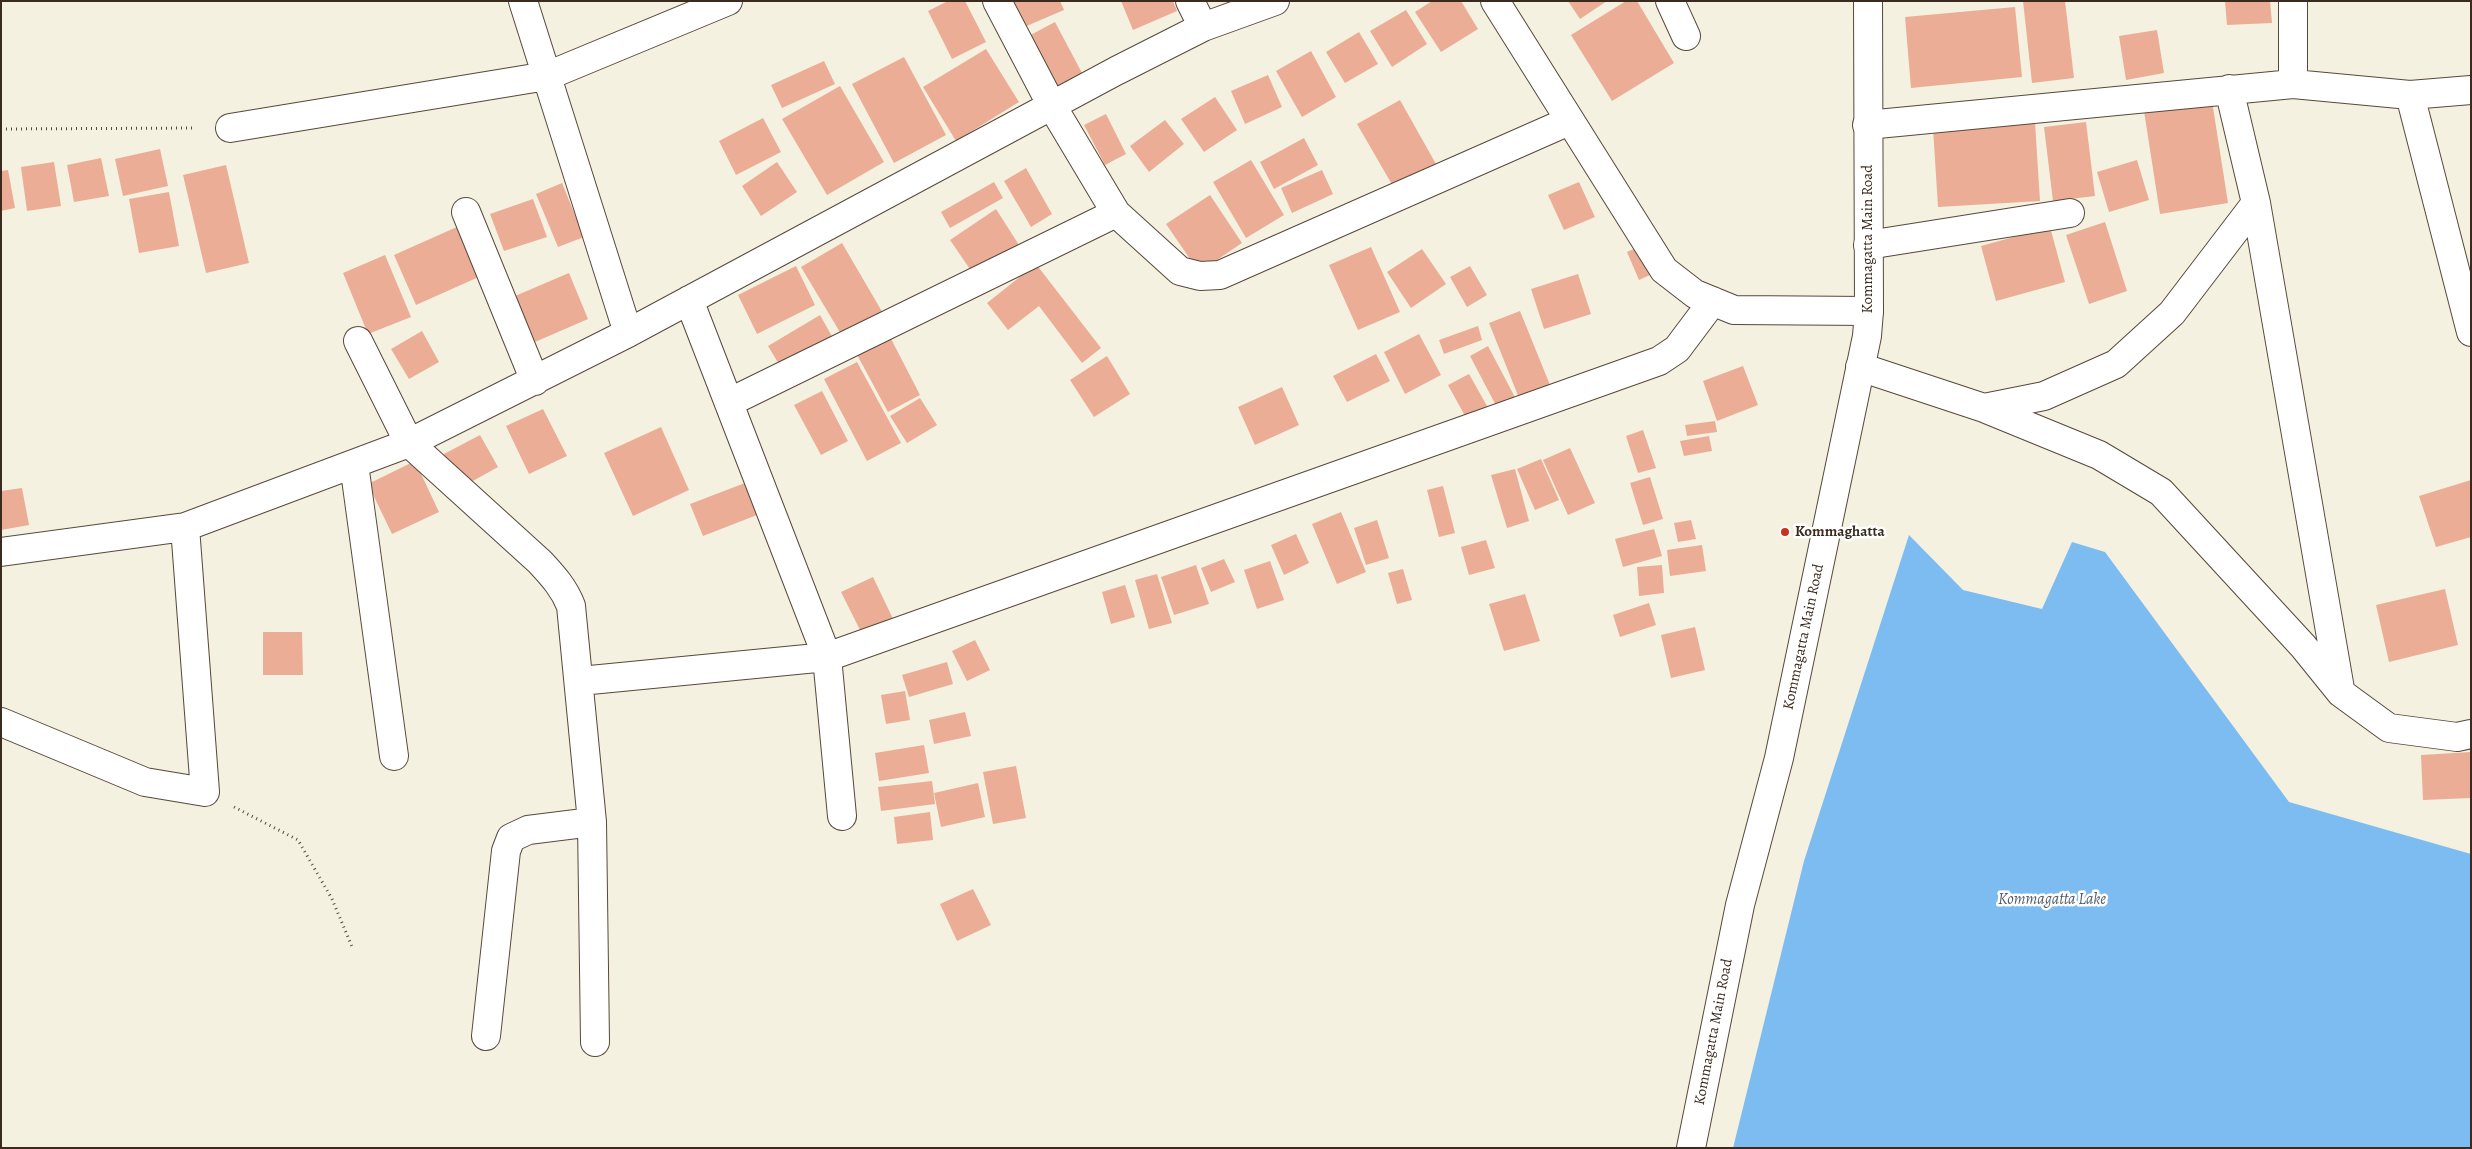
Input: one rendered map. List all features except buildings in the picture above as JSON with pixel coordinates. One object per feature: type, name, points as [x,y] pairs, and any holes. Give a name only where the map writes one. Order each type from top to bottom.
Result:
[{"type":"street","points":[[523,1],[628,334]]},
{"type":"street","points":[[230,128],[546,76],[728,1]]},
{"type":"street","points":[[997,1],[1052,106],[1116,213],[1180,271],[1200,276],[1220,275],[1569,120]]},
{"type":"street","points":[[1190,1],[1203,27]]},
{"type":"street","points":[[1,552],[185,527],[409,443],[628,334],[1203,27],[1275,1]]},
{"type":"street","points":[[1495,1],[1664,270],[1695,294],[1734,310],[1869,311]]},
{"type":"street","points":[[1670,1],[1686,36]]},
{"type":"street","name":"Kommagatta Main Road","points":[[1691,1148],[1740,904],[1779,758],[1860,367],[1869,311],[1868,1]]},
{"type":"street","points":[[2293,1],[2293,84]]},
{"type":"street","points":[[1867,126],[2293,84],[2410,95],[2471,90]]},
{"type":"street","points":[[2229,89],[2256,203],[2341,693]]},
{"type":"street","points":[[2410,95],[2471,332]]},
{"type":"street","points":[[1984,408],[2044,396],[2116,364],[2172,313],[2256,203]]},
{"type":"street","points":[[466,212],[535,381]]},
{"type":"street","points":[[730,402],[1116,213]]},
{"type":"street","points":[[1868,245],[2070,213]]},
{"type":"street","points":[[689,300],[828,657],[842,816]]},
{"type":"street","points":[[580,681],[828,657],[1659,361],[1677,349],[1713,301]]},
{"type":"street","points":[[358,341],[409,443],[556,578],[565,592],[570,606],[580,681],[592,822],[595,1042]]},
{"type":"street","points":[[1860,367],[1984,408],[2099,455],[2161,492],[2303,646],[2341,693],[2389,728],[2458,737],[2471,734]]},
{"type":"street","points":[[354,464],[394,756]]},
{"type":"street","points":[[1,722],[145,782],[205,792],[185,527]]},
{"type":"street","points":[[486,1036],[506,851],[511,838],[528,830],[592,822]]},
{"type":"path","points":[[1,129],[230,128]]},
{"type":"path","points":[[205,792],[298,840],[332,899],[352,949]]},
{"type":"water","name":"Kommagatta Lake","points":[[1909,535],[1963,590],[2042,609],[2072,542],[2105,552],[2289,802],[2471,854],[2471,1148],[1733,1148],[1804,861]]},
{"type":"place","name":"Kommaghatta","points":[[1785,532]]}]
